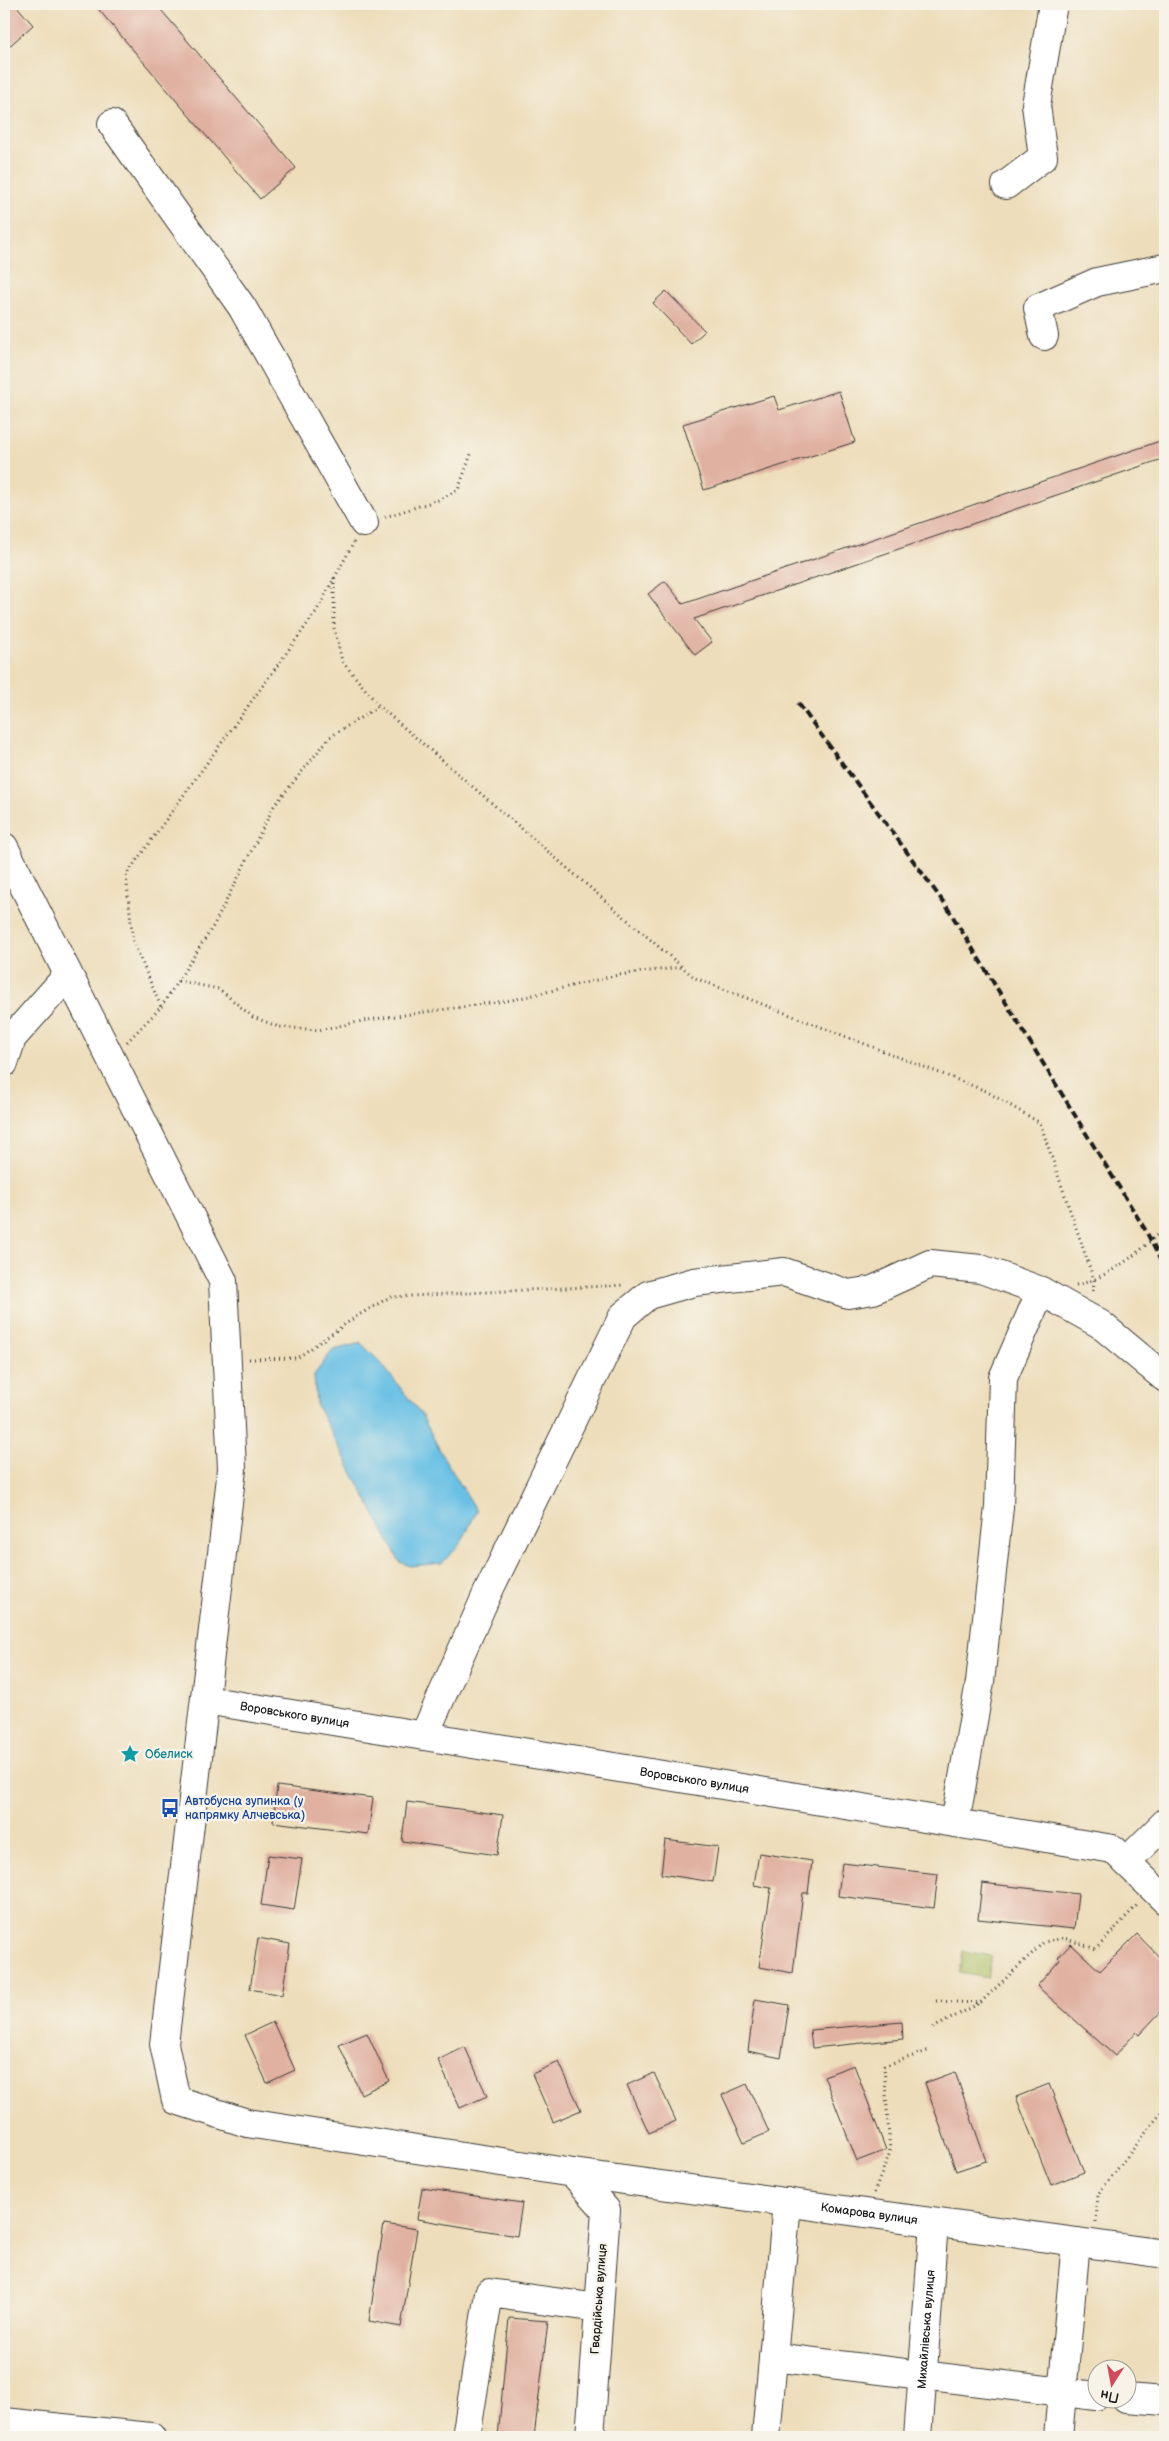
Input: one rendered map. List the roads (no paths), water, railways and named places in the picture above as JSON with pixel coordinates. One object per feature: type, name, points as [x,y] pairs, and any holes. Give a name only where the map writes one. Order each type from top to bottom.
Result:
[{"type":"street","points":[[1006,184],[1044,156],[1036,105],[1053,4]]},
{"type":"street","points":[[112,124],[242,307],[364,523]]},
{"type":"street","points":[[1044,336],[1038,308],[1097,282],[1165,268]]},
{"type":"street","points":[[4,847],[11,876],[68,975],[224,1281],[232,1469],[205,1700]]},
{"type":"street","points":[[4,1063],[12,1038],[68,975]]},
{"type":"street","points":[[424,1736],[487,1594],[623,1316],[648,1296],[694,1282],[784,1272],[848,1294],[873,1290],[930,1264],[981,1269],[1041,1291],[1100,1324],[1165,1378]]},
{"type":"street","points":[[955,1823],[980,1682],[998,1517],[1003,1378],[1041,1291]]},
{"type":"street","name":"Воровського вулиця","points":[[205,1700],[1113,1849],[1159,1894]]},
{"type":"street","name":"Комарова вулиця","points":[[205,1700],[164,2044],[176,2100],[247,2123],[573,2173],[1165,2254]]},
{"type":"street","points":[[1126,1862],[1165,1823]]},
{"type":"street","name":"Гвардійська вулиця","points":[[573,2173],[606,2210],[590,2437]]},
{"type":"street","points":[[766,2437],[787,2202]]},
{"type":"street","name":"Михайлівська вулиця","points":[[918,2437],[934,2223]]},
{"type":"street","points":[[1058,2437],[1062,2394],[1085,2243]]},
{"type":"street","points":[[466,2437],[489,2293],[599,2308]]},
{"type":"street","points":[[773,2357],[1062,2394],[1086,2395]]},
{"type":"street","points":[[1136,2399],[1165,2401]]},
{"type":"street","points":[[4,2422],[150,2437]]},
{"type":"water","points":[[361,1343],[380,1362],[421,1414],[444,1458],[477,1511],[461,1543],[442,1563],[410,1566],[400,1562],[316,1404],[314,1375],[333,1350]]},
{"type":"railway","points":[[798,703],[947,907],[1146,1231],[1165,1269]]},
{"type":"place","name":"Обелиск","points":[[130,1754]]},
{"type":"place","name":"Автобусна зупинка (у напрямку Алчевська)","points":[[170,1808]]}]
